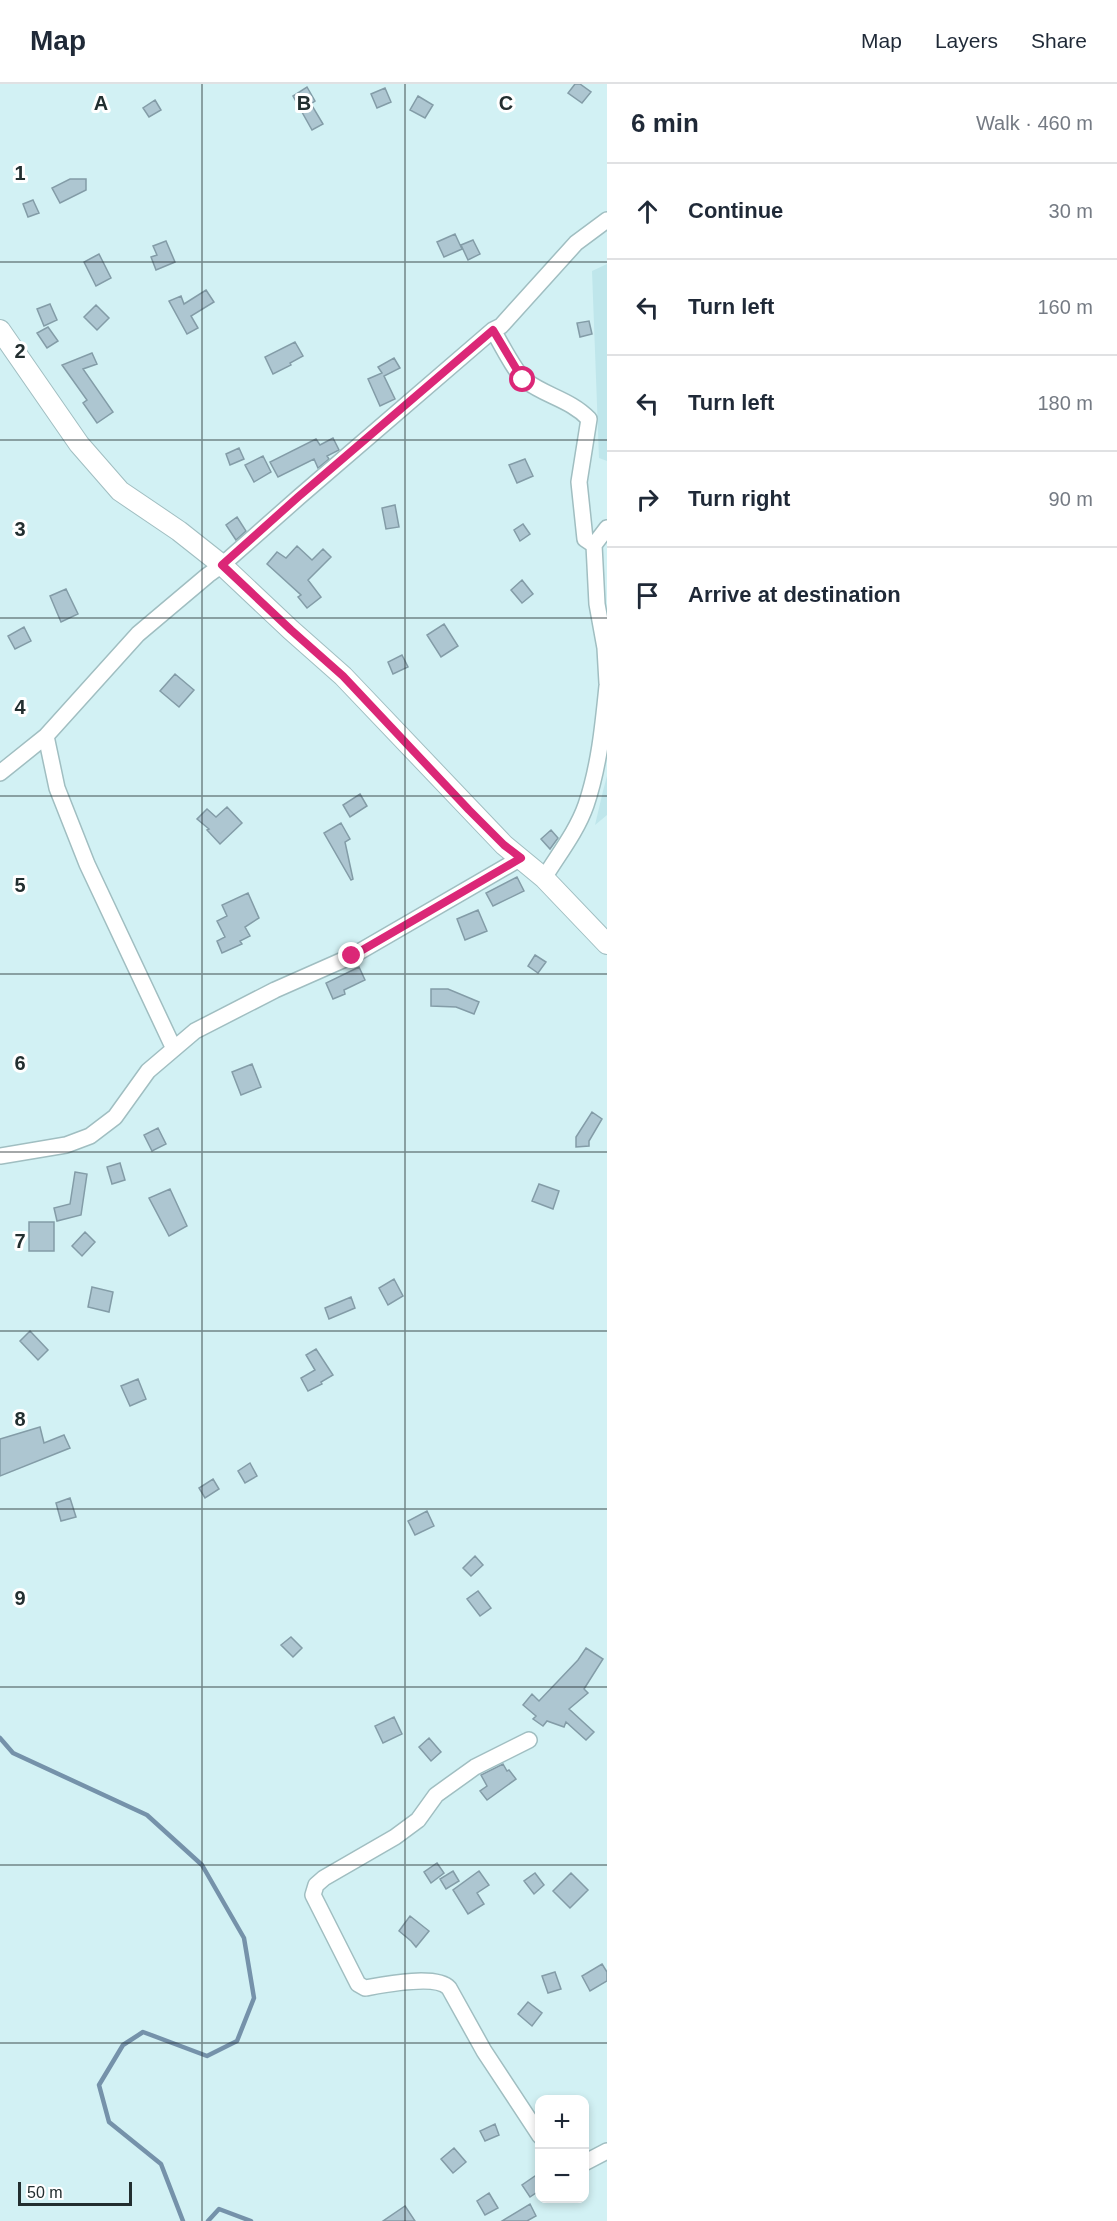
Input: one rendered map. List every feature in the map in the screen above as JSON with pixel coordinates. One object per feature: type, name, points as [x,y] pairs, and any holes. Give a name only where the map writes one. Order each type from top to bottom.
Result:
[{"type":"street","points":[[0,773],[45,736],[138,634],[222,565],[493,330],[501,326],[576,243],[607,220]]},
{"type":"street","points":[[0,330],[79,444],[120,491],[179,531],[222,565],[343,676],[476,817],[504,845],[544,878],[607,944]]},
{"type":"street","points":[[493,330],[523,380],[571,404],[589,419],[579,482],[585,539],[594,544]]},
{"type":"street","points":[[544,878],[586,806],[602,741],[607,685],[605,648],[597,604],[594,544],[607,528]]},
{"type":"street","points":[[45,736],[57,788],[87,864],[174,1049]]},
{"type":"street","points":[[0,1156],[66,1145],[90,1136],[115,1117],[148,1071],[195,1031],[275,990],[352,956],[521,858]]},
{"type":"street","points":[[529,1740],[475,1767],[436,1795],[418,1820],[395,1837],[324,1878],[316,1885],[313,1895],[358,1984],[365,1988],[408,1982],[444,1983],[484,2051],[535,2128]]},
{"type":"street","points":[[589,2161],[607,2151]]},
{"type":"shaded area","points":[[607,264],[607,461],[599,458],[592,271]]},
{"type":"shaded area","points":[[607,776],[607,815],[595,825],[603,791]]},
{"type":"building","points":[[575,84],[580,84],[591,92],[582,103],[568,93]]},
{"type":"building","points":[[307,87],[315,101],[311,104],[323,124],[312,130],[293,96]]},
{"type":"building","points":[[385,88],[391,102],[377,108],[371,94]]},
{"type":"building","points":[[418,96],[433,105],[425,118],[410,110]]},
{"type":"building","points":[[155,100],[161,110],[149,117],[143,108]]},
{"type":"building","points":[[70,179],[86,179],[86,190],[60,203],[52,188]]},
{"type":"building","points":[[33,200],[39,213],[28,217],[23,204]]},
{"type":"building","points":[[455,234],[462,249],[444,257],[437,242]]},
{"type":"building","points":[[473,240],[480,254],[468,260],[461,245]]},
{"type":"building","points":[[166,241],[175,262],[156,270],[151,257],[157,255],[153,246]]},
{"type":"building","points":[[99,254],[111,278],[96,286],[84,262]]},
{"type":"building","points":[[206,290],[214,302],[191,316],[198,328],[187,334],[169,301],[181,296],[184,304]]},
{"type":"building","points":[[50,304],[57,320],[44,326],[37,309]]},
{"type":"building","points":[[96,305],[109,318],[97,330],[84,317]]},
{"type":"building","points":[[589,321],[592,334],[580,337],[577,323]]},
{"type":"building","points":[[48,327],[58,341],[47,348],[37,333]]},
{"type":"building","points":[[295,342],[303,356],[273,374],[265,357]]},
{"type":"building","points":[[92,353],[97,364],[83,369],[113,412],[97,423],[83,403],[87,400],[62,365]]},
{"type":"building","points":[[394,358],[400,368],[384,376],[395,399],[380,406],[368,379],[382,373],[378,367]]},
{"type":"building","points":[[333,438],[339,450],[327,456],[329,459],[318,468],[314,459],[278,477],[270,462],[316,439],[320,445]]},
{"type":"building","points":[[239,448],[244,459],[230,465],[226,454]]},
{"type":"building","points":[[263,456],[271,472],[254,482],[245,465]]},
{"type":"building","points":[[525,459],[533,476],[517,483],[509,465]]},
{"type":"building","points":[[395,505],[399,527],[386,529],[382,508]]},
{"type":"building","points":[[237,517],[246,531],[236,540],[226,525]]},
{"type":"building","points":[[523,524],[530,534],[520,541],[514,530]]},
{"type":"building","points":[[297,546],[312,560],[323,549],[331,557],[308,580],[321,597],[307,608],[298,597],[301,595],[267,564],[277,552],[286,558]]},
{"type":"building","points":[[522,580],[533,594],[522,603],[511,590]]},
{"type":"building","points":[[66,589],[78,614],[61,622],[50,596]]},
{"type":"building","points":[[444,624],[458,646],[441,657],[427,635]]},
{"type":"building","points":[[24,627],[31,641],[15,649],[8,636]]},
{"type":"building","points":[[402,655],[408,667],[393,674],[388,662]]},
{"type":"building","points":[[175,674],[194,690],[179,707],[160,691]]},
{"type":"building","points":[[360,794],[367,806],[350,817],[343,805]]},
{"type":"building","points":[[227,807],[242,823],[220,844],[207,830],[209,829],[197,819],[207,809],[216,817]]},
{"type":"building","points":[[341,823],[350,839],[345,842],[353,879],[351,880],[324,833]]},
{"type":"building","points":[[551,830],[558,838],[550,849],[541,839]]},
{"type":"building","points":[[517,877],[524,891],[493,906],[486,893]]},
{"type":"building","points":[[248,893],[259,918],[245,927],[250,936],[240,941],[242,944],[222,953],[217,941],[225,937],[217,921],[227,916],[222,905]]},
{"type":"building","points":[[478,910],[487,931],[465,940],[457,919]]},
{"type":"building","points":[[535,955],[546,962],[538,973],[528,966]]},
{"type":"building","points":[[359,967],[365,980],[344,990],[345,994],[333,999],[326,983]]},
{"type":"building","points":[[431,989],[448,989],[479,1002],[474,1014],[456,1007],[431,1006]]},
{"type":"building","points":[[252,1064],[261,1087],[241,1095],[232,1072]]},
{"type":"building","points":[[592,1112],[602,1119],[589,1141],[589,1146],[576,1147],[576,1137]]},
{"type":"building","points":[[158,1128],[166,1144],[152,1151],[144,1135]]},
{"type":"building","points":[[120,1163],[125,1180],[112,1184],[107,1167]]},
{"type":"building","points":[[75,1172],[87,1174],[81,1215],[57,1221],[54,1208],[70,1204]]},
{"type":"building","points":[[539,1184],[559,1191],[553,1209],[532,1201]]},
{"type":"building","points":[[170,1189],[187,1226],[169,1236],[149,1198]]},
{"type":"building","points":[[29,1222],[54,1222],[54,1251],[29,1251]]},
{"type":"building","points":[[85,1232],[95,1242],[82,1256],[72,1246]]},
{"type":"building","points":[[394,1279],[403,1296],[388,1305],[379,1288]]},
{"type":"building","points":[[92,1287],[113,1292],[109,1312],[88,1307]]},
{"type":"building","points":[[351,1297],[355,1308],[329,1319],[325,1308]]},
{"type":"building","points":[[30,1331],[48,1350],[38,1360],[20,1341]]},
{"type":"building","points":[[316,1349],[333,1375],[308,1391],[301,1378],[315,1370],[306,1355]]},
{"type":"building","points":[[138,1379],[146,1399],[130,1406],[121,1386]]},
{"type":"building","points":[[40,1427],[44,1443],[64,1435],[70,1448],[0,1476],[0,1439]]},
{"type":"building","points":[[250,1463],[257,1476],[245,1483],[238,1471]]},
{"type":"building","points":[[213,1479],[219,1489],[205,1498],[199,1488]]},
{"type":"building","points":[[70,1498],[76,1517],[61,1521],[56,1503]]},
{"type":"building","points":[[427,1511],[434,1526],[415,1535],[408,1521]]},
{"type":"building","points":[[475,1556],[483,1565],[471,1576],[463,1568]]},
{"type":"building","points":[[478,1591],[491,1608],[480,1616],[467,1599]]},
{"type":"building","points":[[291,1637],[302,1648],[293,1657],[281,1645]]},
{"type":"building","points":[[586,1648],[603,1659],[584,1689],[588,1693],[569,1709],[594,1732],[586,1740],[566,1722],[564,1727],[547,1721],[543,1726],[533,1719],[536,1716],[523,1705],[532,1694],[539,1701],[578,1660]]},
{"type":"building","points":[[394,1717],[402,1734],[383,1743],[375,1726]]},
{"type":"building","points":[[429,1738],[441,1752],[431,1761],[419,1747]]},
{"type":"building","points":[[503,1764],[516,1779],[487,1800],[480,1791],[487,1786],[481,1775]]},
{"type":"building","points":[[437,1863],[444,1873],[431,1883],[424,1872]]},
{"type":"building","points":[[453,1871],[459,1881],[446,1889],[440,1879]]},
{"type":"building","points":[[479,1871],[489,1885],[477,1893],[484,1904],[468,1914],[453,1890]]},
{"type":"building","points":[[535,1873],[544,1885],[534,1894],[524,1881]]},
{"type":"building","points":[[571,1873],[588,1890],[570,1908],[553,1891]]},
{"type":"building","points":[[410,1916],[429,1931],[416,1947],[399,1931]]},
{"type":"building","points":[[602,1964],[607,1972],[607,1981],[590,1991],[582,1976]]},
{"type":"building","points":[[555,1972],[561,1989],[548,1993],[542,1976]]},
{"type":"building","points":[[528,2002],[542,2013],[532,2026],[518,2014]]},
{"type":"building","points":[[495,2124],[499,2135],[485,2141],[480,2131]]},
{"type":"building","points":[[454,2148],[466,2162],[453,2173],[441,2159]]},
{"type":"building","points":[[535,2176],[535,2194],[530,2197],[522,2185]]},
{"type":"building","points":[[489,2193],[498,2208],[485,2215],[477,2201]]},
{"type":"building","points":[[530,2204],[536,2216],[527,2221],[502,2221]]},
{"type":"building","points":[[405,2206],[415,2221],[383,2221]]},
{"type":"waterway","points":[[0,1738],[13,1753],[147,1815],[202,1865],[244,1938],[254,1998],[237,2041],[207,2056],[143,2032],[123,2045],[99,2085],[109,2122],[161,2164],[183,2221]]},
{"type":"waterway","points":[[208,2221],[219,2209],[251,2221]]},
{"type":"route","points":[[352,956],[521,858],[504,845],[469,810],[343,676],[222,565],[493,330],[523,380]]}]
